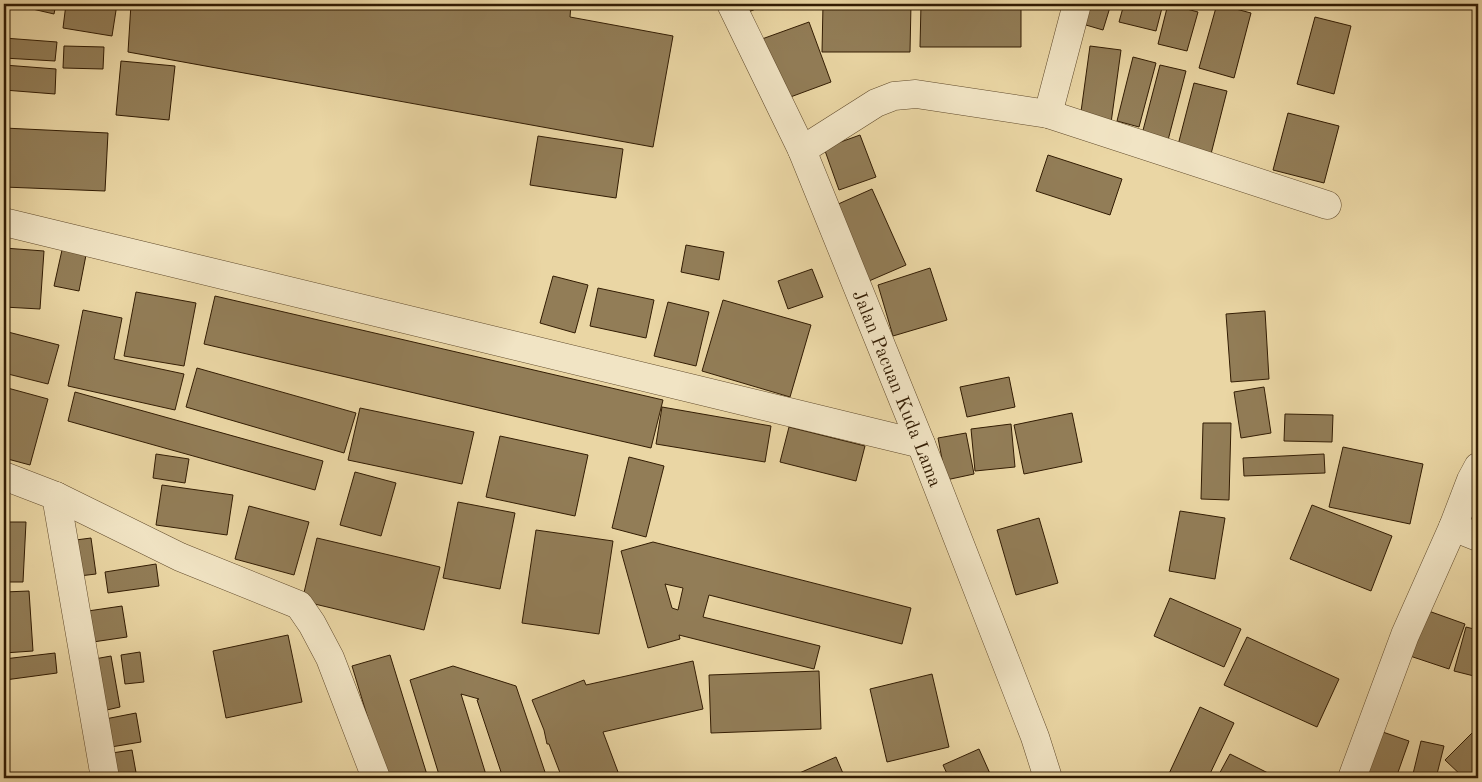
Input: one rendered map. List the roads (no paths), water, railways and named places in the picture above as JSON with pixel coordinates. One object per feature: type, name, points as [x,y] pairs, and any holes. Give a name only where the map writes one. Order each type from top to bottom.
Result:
[{"type":"street","name":"Jalan Pacuan Kuda Lama","points":[[731,4],[802,150],[921,444],[1035,737],[1048,778]]},
{"type":"street","points":[[1048,114],[1077,4]]},
{"type":"street","points":[[802,150],[876,103],[894,96],[916,94],[1048,114],[1326,205]]},
{"type":"street","points":[[4,222],[921,444]]},
{"type":"street","points":[[1352,778],[1405,635],[1478,467]]},
{"type":"street","points":[[4,476],[56,496],[180,557],[299,605],[312,624],[330,658],[376,778]]},
{"type":"street","points":[[56,496],[105,778]]},
{"type":"street","points":[[1453,526],[1478,537]]}]
